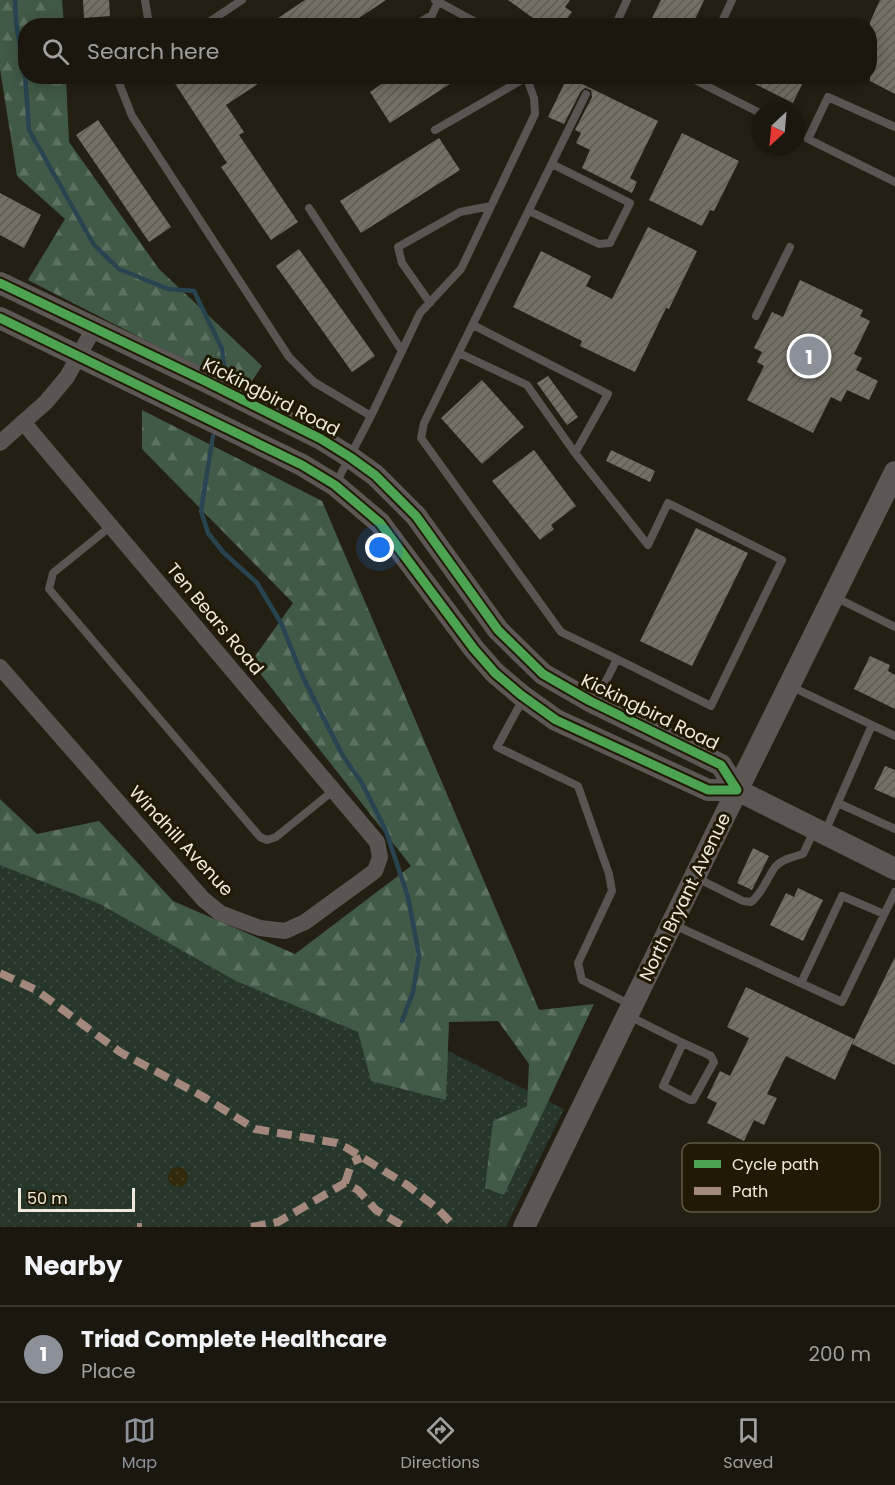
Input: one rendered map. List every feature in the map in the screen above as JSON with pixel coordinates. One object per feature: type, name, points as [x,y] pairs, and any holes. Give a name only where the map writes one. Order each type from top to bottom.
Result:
[{"type":"street","name":"Kickingbird Road","points":[[0,283],[321,439],[350,456],[375,475],[416,516],[498,630],[523,656],[557,684],[722,765],[737,790]]},
{"type":"street","points":[[0,318],[302,465],[335,485],[380,523],[474,649],[495,673],[524,698],[556,720],[708,790],[737,790],[895,869]]},
{"type":"street","points":[[0,443],[46,402],[67,377],[94,328]]},
{"type":"street","name":"Ten Bears Road","points":[[23,422],[377,842]]},
{"type":"street","name":"North Bryant Avenue","points":[[524,1227],[833,596],[884,502],[895,472]]},
{"type":"street","name":"Windhill Avenue","points":[[0,667],[203,899],[220,914],[260,928],[285,931],[305,922],[375,871],[380,856],[377,842]]},
{"type":"lane","points":[[145,0],[148,18]]},
{"type":"lane","points":[[214,18],[242,0]]},
{"type":"lane","points":[[619,18],[627,0]]},
{"type":"lane","points":[[724,18],[732,0]]},
{"type":"lane","points":[[427,18],[432,15],[436,1],[468,18]]},
{"type":"lane","points":[[120,84],[132,116],[289,357],[314,382],[371,416]]},
{"type":"lane","points":[[435,130],[515,84]]},
{"type":"lane","points":[[335,485],[420,313],[461,270],[535,114],[534,98],[529,84]]},
{"type":"lane","points":[[705,84],[751,108]]},
{"type":"lane","points":[[459,353],[527,386],[575,453],[648,545],[668,503],[782,560],[711,706],[561,632],[421,438],[424,423],[586,94]]},
{"type":"lane","points":[[895,127],[828,97],[808,139],[895,182]]},
{"type":"lane","points":[[529,211],[599,244],[610,243],[630,203],[552,164]]},
{"type":"lane","points":[[430,303],[402,263],[398,248],[460,212],[491,206]]},
{"type":"lane","points":[[309,208],[402,351]]},
{"type":"lane","points":[[756,316],[790,247]]},
{"type":"lane","points":[[473,325],[608,394],[575,453]]},
{"type":"lane","points":[[111,526],[53,573],[49,589],[64,607],[260,837],[267,840],[276,837],[334,790]]},
{"type":"lane","points":[[833,596],[895,627]]},
{"type":"lane","points":[[595,704],[617,659]]},
{"type":"lane","points":[[789,686],[895,736]]},
{"type":"lane","points":[[524,698],[497,747],[578,786],[609,874],[612,891],[578,963],[582,980],[683,1043],[711,1056],[714,1062],[693,1100],[664,1088],[662,1084],[683,1043]]},
{"type":"lane","points":[[694,876],[743,901],[751,902],[756,898],[777,866],[788,858],[802,854],[820,831],[838,803],[872,725]]},
{"type":"lane","points":[[838,803],[895,830]]},
{"type":"lane","points":[[672,924],[842,1002],[895,892]]},
{"type":"lane","points":[[801,983],[842,896],[884,914]]},
{"type":"green space","points":[[0,0],[62,0],[63,18],[18,18],[18,84],[66,84],[69,142],[159,269],[262,366],[245,391],[28,280],[65,219],[17,176],[0,69]]},
{"type":"green space","points":[[142,410],[322,501],[539,1010],[594,1004],[504,1195],[485,1188],[493,1121],[527,1106],[529,1064],[498,1021],[449,1022],[446,1100],[371,1081],[358,1032],[236,981],[100,904],[0,865],[0,799],[37,834],[99,821],[173,901],[295,954],[411,866],[251,662],[293,603],[142,449]]},
{"type":"green space","points":[[0,826],[564,1109],[506,1227],[0,1227]]},
{"type":"sand","points":[[178,1167],[185,1170],[188,1177],[185,1184],[178,1187],[171,1184],[168,1177],[171,1170]]},
{"type":"building","points":[[83,0],[109,0],[110,16],[84,18]]},
{"type":"building","points":[[305,0],[386,0],[359,18],[278,18]]},
{"type":"building","points":[[508,0],[570,0],[565,7],[572,12],[568,18],[533,18]]},
{"type":"building","points":[[661,0],[704,0],[696,18],[652,18]]},
{"type":"building","points":[[880,0],[895,0],[895,94],[876,84],[877,18],[872,18]]},
{"type":"building","points":[[175,84],[258,84],[226,105],[244,132],[239,135],[298,222],[271,240],[221,167],[227,163]]},
{"type":"building","points":[[382,84],[450,84],[390,123],[370,92]]},
{"type":"building","points":[[564,84],[582,84],[658,121],[630,178],[637,182],[632,193],[582,168],[590,150],[576,143],[581,133],[575,130],[592,97],[591,90],[585,88],[581,91],[564,124],[548,117]]},
{"type":"building","points":[[755,84],[802,84],[793,102],[791,102]]},
{"type":"building","points":[[98,120],[171,227],[149,242],[76,135]]},
{"type":"building","points":[[682,133],[739,161],[714,211],[710,210],[702,226],[649,200]]},
{"type":"building","points":[[439,138],[460,170],[361,233],[340,201]]},
{"type":"building","points":[[0,193],[41,215],[24,248],[0,235]]},
{"type":"building","points":[[648,227],[697,251],[635,372],[580,346],[582,341],[513,307],[541,251],[591,276],[586,286],[612,299]]},
{"type":"building","points":[[299,249],[375,356],[352,372],[276,266]]},
{"type":"building","points":[[800,280],[863,310],[860,316],[870,321],[854,354],[862,358],[856,370],[878,381],[869,400],[847,390],[841,402],[831,397],[813,433],[747,400],[764,366],[757,362],[762,352],[754,348],[772,312],[783,317]]},
{"type":"building","points":[[548,376],[578,417],[567,425],[537,383]]},
{"type":"building","points":[[482,380],[524,427],[482,464],[441,418]]},
{"type":"building","points":[[534,450],[576,506],[551,525],[554,529],[540,540],[492,481]]},
{"type":"building","points":[[611,450],[655,471],[650,482],[606,461]]},
{"type":"building","points":[[696,528],[748,553],[692,666],[640,641]]},
{"type":"building","points":[[870,656],[890,665],[888,671],[895,675],[895,709],[854,689]]},
{"type":"building","points":[[885,766],[895,770],[895,798],[874,789]]},
{"type":"building","points":[[753,848],[769,856],[752,890],[737,883]]},
{"type":"building","points":[[798,888],[823,900],[803,941],[770,925],[786,893],[794,897]]},
{"type":"building","points":[[895,957],[895,1065],[852,1044]]},
{"type":"building","points":[[746,987],[854,1039],[835,1080],[786,1056],[767,1094],[777,1098],[764,1125],[754,1120],[744,1141],[707,1123],[717,1103],[707,1098],[720,1071],[730,1076],[749,1038],[727,1027]]},
{"type":"waterway","points":[[15,0],[18,34]]},
{"type":"waterway","points":[[26,84],[29,130],[94,245],[119,269],[168,289],[194,291],[222,349],[225,375]]},
{"type":"waterway","points":[[213,436],[201,511],[208,533],[223,552],[257,583],[281,623],[302,675],[327,725],[343,756],[362,783],[386,831],[408,897],[419,955],[413,992],[402,1021]]},
{"type":"marked path","points":[[0,973],[36,990],[120,1052],[202,1096],[255,1129],[337,1143],[347,1148],[407,1185],[437,1208],[455,1227]]},
{"type":"marked path","points":[[345,1183],[352,1162],[361,1158]]},
{"type":"marked path","points":[[251,1227],[278,1222],[345,1183],[358,1190],[376,1210],[405,1227]]},
{"type":"marked path","points":[[137,1227],[142,1227]]},
{"type":"cycle path","points":[[0,283],[205,381],[321,439],[350,457],[375,475],[416,516],[498,630],[543,674],[590,701],[721,765],[737,790]]},
{"type":"cycle path","points":[[0,318],[302,465],[335,485],[380,523],[474,649],[495,673],[521,695],[556,720],[708,790],[737,790]]},
{"type":"place","name":"Triad Complete Healthcare","points":[[809,356]]}]
